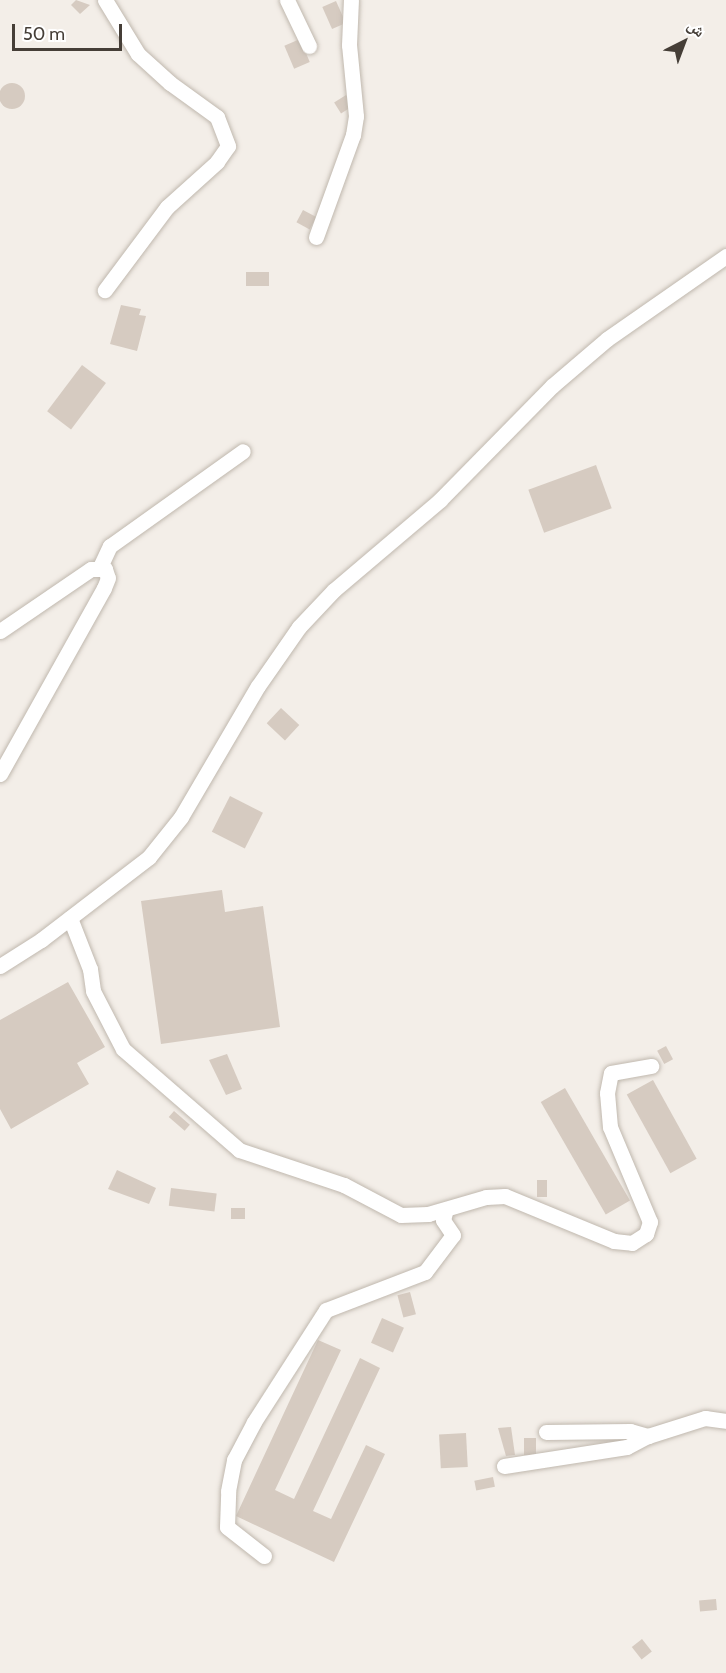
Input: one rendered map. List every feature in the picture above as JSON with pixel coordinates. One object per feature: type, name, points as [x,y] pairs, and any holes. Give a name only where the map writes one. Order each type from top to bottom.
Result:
[{"type":"street","points":[[105,0],[138,54],[170,83],[218,117],[228,146],[217,162],[167,207],[105,290]]},
{"type":"street","points":[[287,0],[309,46]]},
{"type":"street","points":[[316,237],[354,125],[349,45],[351,0]]},
{"type":"street","points":[[0,966],[70,918],[148,857],[181,817],[258,686],[299,627],[334,590],[440,501],[552,386],[599,345],[726,256]]},
{"type":"street","points":[[0,631],[100,567],[110,546],[243,451]]},
{"type":"street","points":[[0,774],[104,588],[107,573],[100,567]]},
{"type":"street","points":[[70,918],[90,969],[93,991],[123,1049],[239,1150],[336,1182],[402,1215],[446,1209],[486,1197],[505,1196],[614,1240],[632,1243],[646,1234],[650,1222],[610,1126],[607,1093],[611,1073],[651,1066]]},
{"type":"street","points":[[264,1556],[227,1527],[228,1491],[234,1460],[254,1422],[326,1310],[425,1272],[453,1235],[443,1220],[446,1209]]},
{"type":"street","points":[[504,1466],[627,1447],[648,1436],[705,1419],[726,1421]]},
{"type":"street","points":[[546,1432],[630,1431],[648,1436]]},
{"type":"building","points":[[76,0],[90,5],[80,14],[71,5]]},
{"type":"building","points":[[336,1],[346,23],[332,29],[322,7]]},
{"type":"building","points":[[300,39],[310,62],[294,69],[284,46]]},
{"type":"building","points":[[12,83],[21,87],[25,96],[21,105],[12,109],[3,105],[-1,96],[3,87]]},
{"type":"building","points":[[346,95],[353,106],[341,113],[334,102]]},
{"type":"building","points":[[303,210],[316,217],[310,229],[296,222]]},
{"type":"building","points":[[246,272],[269,272],[269,286],[246,286]]},
{"type":"building","points":[[121,305],[141,309],[139,315],[146,316],[137,351],[110,344]]},
{"type":"building","points":[[82,365],[106,383],[71,429],[47,411]]},
{"type":"building","points":[[596,465],[612,508],[544,533],[528,490]]},
{"type":"building","points":[[281,708],[299,725],[285,740],[267,723]]},
{"type":"building","points":[[230,796],[263,813],[245,848],[212,832]]},
{"type":"building","points":[[222,890],[225,912],[263,906],[280,1027],[161,1044],[141,901]]},
{"type":"building","points":[[68,982],[105,1047],[77,1063],[89,1084],[11,1129],[0,1109],[0,1020]]},
{"type":"building","points":[[666,1046],[673,1059],[664,1064],[657,1051]]},
{"type":"building","points":[[227,1054],[242,1089],[226,1095],[209,1060]]},
{"type":"building","points":[[653,1080],[697,1159],[670,1173],[627,1095]]},
{"type":"building","points":[[565,1088],[630,1201],[606,1215],[541,1102]]},
{"type":"building","points":[[174,1111],[190,1125],[185,1131],[169,1117]]},
{"type":"building","points":[[117,1170],[156,1188],[149,1204],[108,1189]]},
{"type":"building","points":[[537,1180],[547,1180],[547,1197],[537,1197]]},
{"type":"building","points":[[171,1188],[217,1194],[214,1211],[169,1206]]},
{"type":"building","points":[[231,1208],[245,1208],[245,1219],[231,1219]]},
{"type":"building","points":[[410,1292],[416,1314],[403,1318],[397,1295]]},
{"type":"building","points":[[382,1318],[404,1328],[393,1352],[371,1343]]},
{"type":"building","points":[[318,1340],[341,1350],[275,1490],[294,1499],[360,1358],[380,1368],[313,1511],[331,1519],[366,1445],[385,1454],[334,1562],[236,1516]]},
{"type":"building","points":[[511,1427],[515,1455],[506,1456],[498,1428]]},
{"type":"building","points":[[466,1433],[468,1467],[441,1468],[439,1434]]},
{"type":"building","points":[[524,1438],[536,1438],[536,1455],[524,1455]]},
{"type":"building","points":[[493,1477],[495,1487],[476,1490],[474,1481]]},
{"type":"building","points":[[716,1599],[717,1610],[700,1611],[699,1600]]},
{"type":"building","points":[[642,1639],[652,1652],[642,1660],[632,1647]]}]
